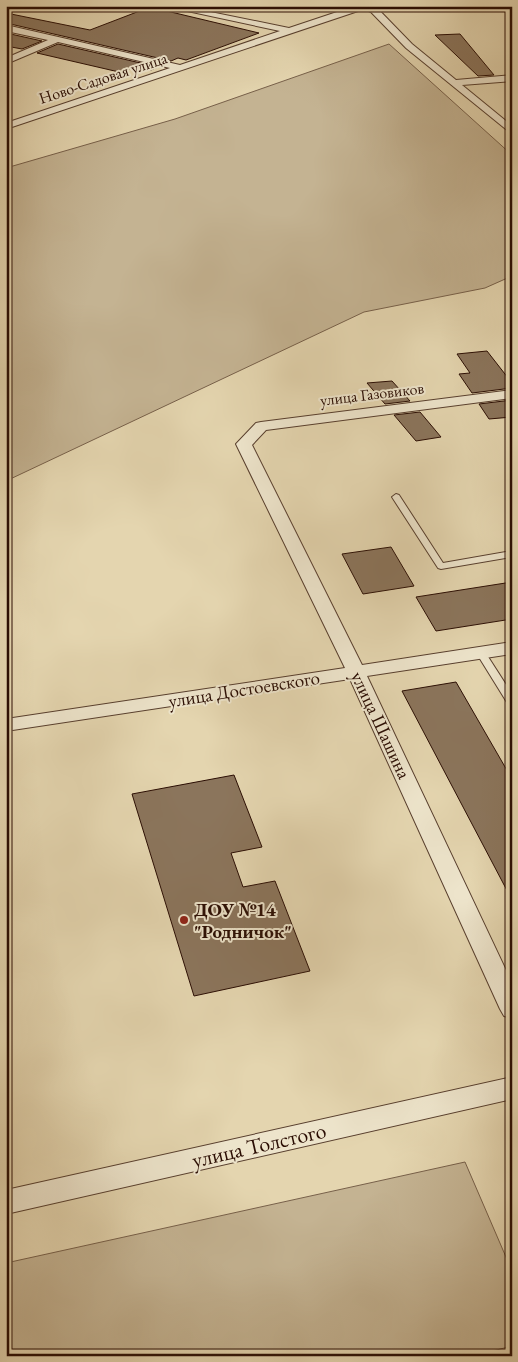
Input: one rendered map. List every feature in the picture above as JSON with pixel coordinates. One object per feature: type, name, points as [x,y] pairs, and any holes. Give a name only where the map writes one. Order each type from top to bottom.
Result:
[{"type":"street","points":[[168,6],[291,31]]},
{"type":"street","points":[[365,6],[374,10],[409,46],[512,131]]},
{"type":"street","name":"Ново-Садовая улица","points":[[6,126],[365,6]]},
{"type":"street","points":[[6,28],[180,67]]},
{"type":"street","points":[[6,61],[56,40]]},
{"type":"street","points":[[453,83],[512,78]]},
{"type":"street","name":"улица Газовиков","points":[[244,444],[262,426],[512,394]]},
{"type":"street","name":"улица Шашина","points":[[244,444],[356,672],[512,1009]]},
{"type":"street","name":"улица Достоевского","points":[[6,725],[512,648]]},
{"type":"street","name":"улица Толстого","points":[[6,1202],[512,1088]]},
{"type":"lane","points":[[396,497],[441,566],[512,554]]},
{"type":"lane","points":[[482,654],[512,702]]},
{"type":"shaded area","points":[[389,44],[512,155],[512,276],[485,288],[364,312],[6,481],[6,168],[175,119]]},
{"type":"shaded area","points":[[465,1162],[512,1271],[512,1346],[473,1356],[6,1356],[6,1263]]},
{"type":"building","points":[[150,7],[259,33],[186,60],[178,58],[171,61],[6,23],[6,13],[90,30]]},
{"type":"building","points":[[6,33],[42,41],[22,49],[6,46]]},
{"type":"building","points":[[460,34],[494,75],[478,76],[435,35]]},
{"type":"building","points":[[58,44],[158,67],[151,70],[136,67],[119,72],[37,53]]},
{"type":"building","points":[[487,351],[512,383],[512,388],[472,393],[459,374],[470,373],[457,354]]},
{"type":"building","points":[[392,381],[410,401],[385,404],[367,383]]},
{"type":"building","points":[[512,400],[512,417],[489,419],[479,404]]},
{"type":"building","points":[[420,412],[441,437],[416,441],[394,415]]},
{"type":"building","points":[[391,547],[414,586],[363,594],[342,554]]},
{"type":"building","points":[[512,582],[512,619],[436,631],[416,597]]},
{"type":"building","points":[[456,682],[512,779],[512,900],[402,691]]},
{"type":"building","points":[[234,775],[262,847],[231,853],[243,887],[275,881],[310,971],[194,996],[132,794]]},
{"type":"place","name":"ДОУ №14 \"Родничок\"","points":[[184,920]]}]
